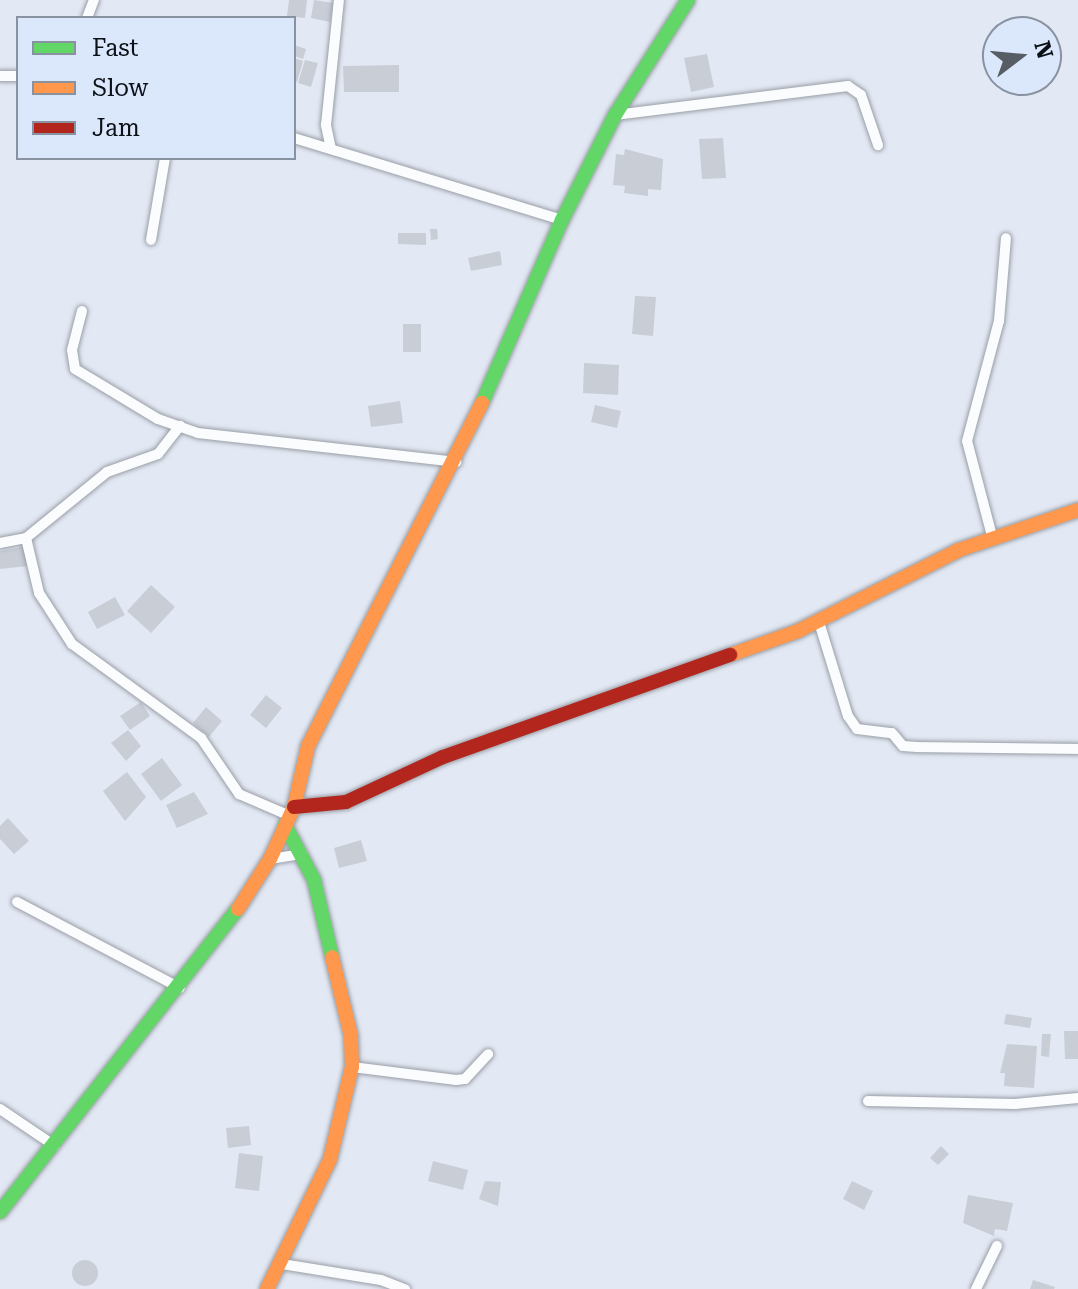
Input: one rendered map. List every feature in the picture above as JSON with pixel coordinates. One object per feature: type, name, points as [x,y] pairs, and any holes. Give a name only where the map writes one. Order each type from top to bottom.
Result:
[{"type":"street","points":[[331,149],[326,125],[339,0]]},
{"type":"street","points":[[0,1212],[180,988],[270,859],[290,816],[308,746],[456,462],[562,220],[615,115],[688,0]]},
{"type":"street","points":[[615,115],[848,86],[861,95],[878,145]]},
{"type":"street","points":[[296,139],[562,220]]},
{"type":"street","points":[[151,240],[165,160]]},
{"type":"street","points":[[992,536],[967,441],[999,321],[1006,238]]},
{"type":"street","points":[[82,311],[72,350],[75,369],[180,426],[362,454],[456,462]]},
{"type":"street","points":[[0,543],[26,538],[91,482],[158,454],[180,426]]},
{"type":"street","points":[[26,538],[39,593],[72,644],[201,738],[239,794],[290,816],[346,802],[443,757],[819,622],[992,536],[1078,510]]},
{"type":"street","points":[[819,622],[848,716],[857,729],[892,733],[903,746],[1078,749]]},
{"type":"street","points":[[267,1289],[282,1264],[330,1159],[352,1067],[351,1036],[314,880],[290,816]]},
{"type":"street","points":[[270,859],[303,854]]},
{"type":"street","points":[[17,902],[180,988]]},
{"type":"street","points":[[352,1067],[456,1080],[465,1079],[488,1054]]},
{"type":"street","points":[[868,1101],[1015,1104],[1078,1098]]},
{"type":"street","points":[[0,1109],[55,1146]]},
{"type":"street","points":[[976,1289],[997,1246]]},
{"type":"street","points":[[282,1264],[381,1280],[405,1289]]},
{"type":"building","points":[[289,0],[307,0],[305,18],[287,16]]},
{"type":"building","points":[[314,0],[333,3],[330,22],[311,18]]},
{"type":"building","points":[[296,46],[306,49],[303,59],[296,57]]},
{"type":"building","points":[[707,54],[714,87],[691,92],[684,58]]},
{"type":"building","points":[[296,59],[303,61],[296,82]]},
{"type":"building","points":[[305,60],[318,63],[311,87],[298,83]]},
{"type":"building","points":[[399,65],[399,92],[344,92],[343,66]]},
{"type":"building","points":[[723,138],[726,178],[702,179],[699,139]]},
{"type":"building","points":[[625,149],[663,159],[661,190],[648,189],[648,196],[624,193],[625,186],[613,185],[616,154],[624,155]]},
{"type":"building","points":[[430,229],[437,229],[438,239],[431,240]]},
{"type":"building","points":[[398,233],[426,233],[426,245],[398,244]]},
{"type":"building","points":[[500,251],[502,265],[471,271],[468,258]]},
{"type":"building","points":[[635,296],[656,297],[653,336],[632,334]]},
{"type":"building","points":[[403,324],[421,324],[421,352],[403,352]]},
{"type":"building","points":[[584,363],[619,365],[618,395],[583,393]]},
{"type":"building","points":[[400,401],[403,423],[371,427],[368,406]]},
{"type":"building","points":[[595,405],[621,411],[617,428],[591,422]]},
{"type":"building","points":[[23,547],[28,566],[0,569],[0,551]]},
{"type":"building","points":[[151,585],[175,607],[151,633],[127,611]]},
{"type":"building","points":[[115,597],[125,615],[97,629],[88,612]]},
{"type":"building","points":[[266,695],[282,708],[266,728],[250,715]]},
{"type":"building","points":[[141,702],[150,716],[130,730],[120,716]]},
{"type":"building","points":[[206,707],[222,721],[209,737],[193,723]]},
{"type":"building","points":[[128,730],[141,746],[126,761],[111,743]]},
{"type":"building","points":[[162,758],[182,785],[161,801],[141,774]]},
{"type":"building","points":[[127,772],[146,797],[125,821],[103,791]]},
{"type":"building","points":[[194,792],[208,814],[177,828],[166,805]]},
{"type":"building","points":[[8,818],[29,841],[14,854],[0,839],[0,826]]},
{"type":"building","points":[[361,840],[367,861],[339,868],[334,848]]},
{"type":"building","points":[[1006,1014],[1032,1018],[1030,1028],[1004,1024]]},
{"type":"building","points":[[1064,1031],[1078,1031],[1078,1059],[1065,1059]]},
{"type":"building","points":[[1042,1034],[1051,1034],[1049,1057],[1041,1056]]},
{"type":"building","points":[[1007,1044],[1037,1046],[1034,1088],[1004,1086],[1005,1073],[1000,1073]]},
{"type":"building","points":[[249,1126],[251,1145],[228,1148],[226,1128]]},
{"type":"building","points":[[941,1146],[949,1154],[938,1165],[930,1158]]},
{"type":"building","points":[[239,1153],[263,1156],[259,1191],[235,1188]]},
{"type":"building","points":[[433,1161],[468,1170],[463,1190],[428,1181]]},
{"type":"building","points":[[485,1181],[501,1182],[498,1206],[479,1199]]},
{"type":"building","points":[[852,1181],[873,1191],[864,1210],[843,1199]]},
{"type":"building","points":[[968,1195],[1013,1203],[1007,1231],[995,1229],[994,1236],[963,1223]]},
{"type":"building","points":[[85,1260],[94,1264],[98,1273],[94,1282],[85,1286],[76,1282],[72,1273],[76,1264]]},
{"type":"building","points":[[1033,1280],[1055,1287],[1030,1289]]},
{"type":"traffic: fast","points":[[482,403],[562,220],[615,115],[688,0]]},
{"type":"traffic: fast","points":[[285,825],[314,880],[332,957]]},
{"type":"traffic: fast","points":[[0,1212],[238,909]]},
{"type":"traffic: slow","points":[[238,909],[270,859],[294,807],[308,746],[482,403]]},
{"type":"traffic: slow","points":[[730,655],[798,631],[959,550],[1078,510]]},
{"type":"traffic: slow","points":[[267,1289],[330,1159],[352,1067],[351,1036],[332,957]]},
{"type":"traffic: jam","points":[[294,807],[346,802],[443,757],[730,655]]}]
